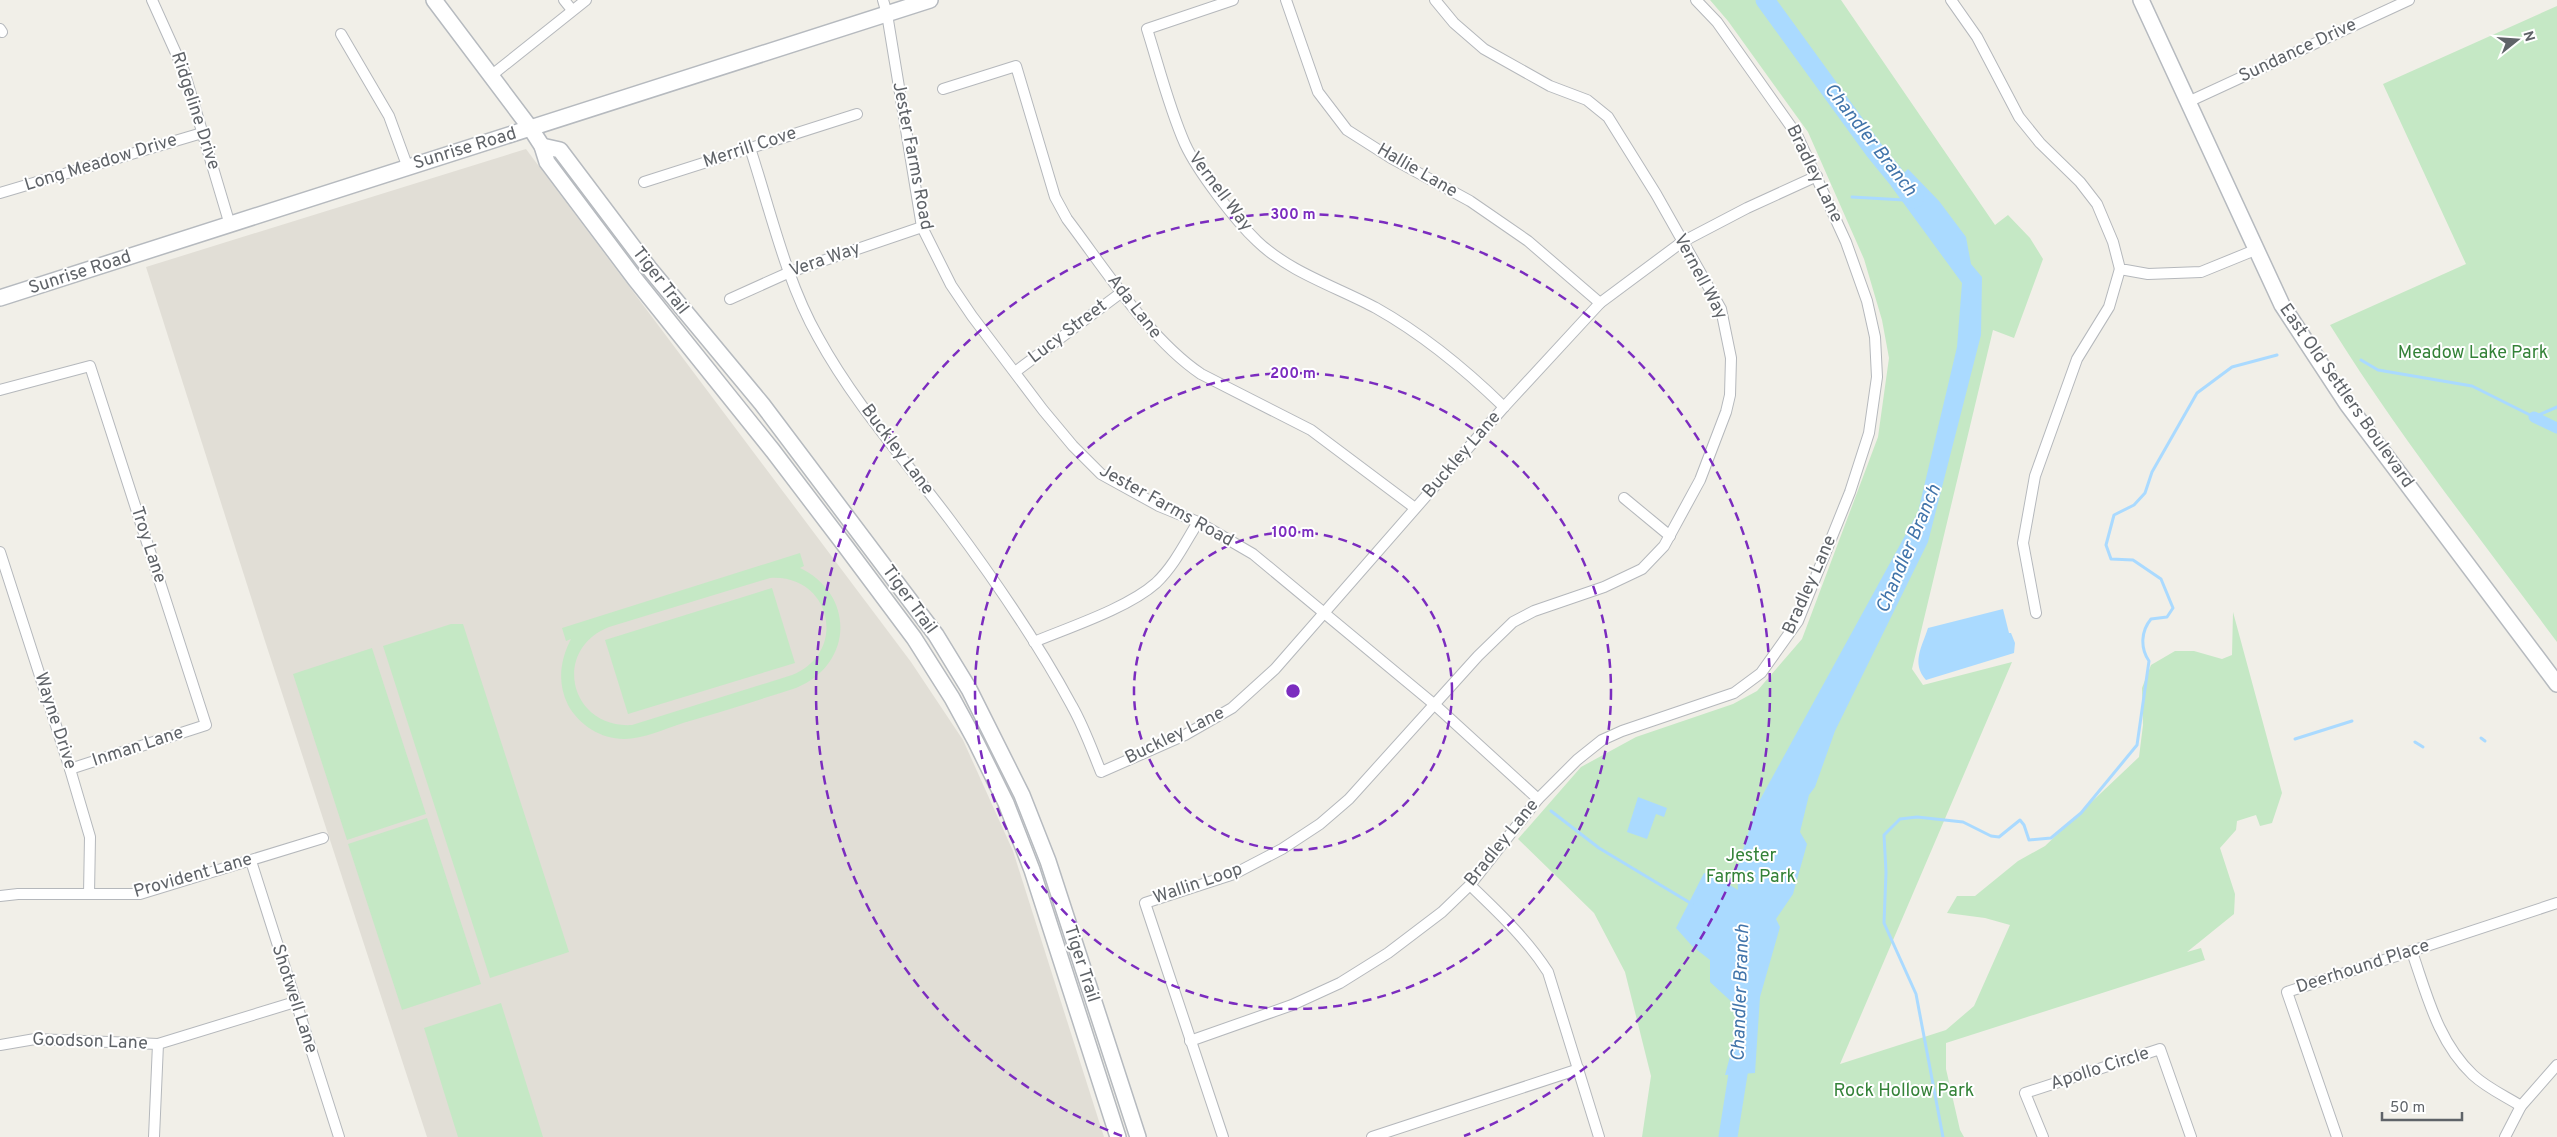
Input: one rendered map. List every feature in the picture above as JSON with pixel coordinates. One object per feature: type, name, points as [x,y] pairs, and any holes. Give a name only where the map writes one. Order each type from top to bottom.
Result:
[{"type":"street","name":"Ridgeline Drive","points":[[152,0],[184,71],[230,225]]},
{"type":"street","name":"Tiger Trail","points":[[434,0],[531,129],[542,146],[547,162],[635,279],[773,451],[846,547],[914,638],[952,698],[1006,803],[1032,870],[1118,1137]]},
{"type":"street","points":[[564,0],[572,10]]},
{"type":"street","points":[[492,75],[586,0]]},
{"type":"street","name":"Sunrise Road","points":[[0,298],[531,129],[885,7],[930,0]]},
{"type":"street","name":"Vernell Way","points":[[1233,0],[1147,29],[1178,127],[1186,146],[1209,182],[1258,242],[1285,261],[1375,308],[1435,346],[1468,372],[1504,407]]},
{"type":"street","name":"Hallie Lane","points":[[1286,0],[1318,92],[1347,130],[1391,158],[1479,207],[1528,241],[1600,303]]},
{"type":"street","name":"Vernell Way","points":[[1435,0],[1454,23],[1484,49],[1550,86],[1587,100],[1608,117],[1713,296],[1725,322],[1732,358],[1726,412],[1700,480],[1670,536],[1655,557],[1630,576],[1534,611],[1512,622],[1478,656],[1435,705]]},
{"type":"street","name":"Bradley Lane","points":[[1190,1041],[1292,1005],[1340,983],[1398,946],[1442,912],[1470,885],[1538,799],[1577,760],[1602,740],[1622,731],[1734,693],[1761,673],[1798,621],[1850,492],[1869,433],[1878,357],[1867,300],[1846,242],[1817,176],[1786,118],[1716,22],[1696,0]]},
{"type":"street","points":[[1951,0],[1977,37],[2019,117],[2040,143],[2080,182],[2097,204],[2113,242],[2120,269],[2109,306],[2077,359],[2035,476],[2023,543],[2036,613]]},
{"type":"street","name":"East Old Settlers Boulevard","points":[[2141,0],[2282,305],[2347,404],[2557,684]]},
{"type":"street","name":"Sundance Drive","points":[[2188,102],[2409,0]]},
{"type":"street","name":"Jester Farms Road","points":[[885,7],[922,227],[951,285],[972,316],[1067,439],[1101,474],[1160,506],[1198,522],[1252,554],[1325,612],[1435,705],[1538,799]]},
{"type":"street","points":[[341,34],[389,116],[408,168]]},
{"type":"street","name":"Ada Lane","points":[[943,89],[1016,66],[1055,197],[1067,219],[1161,341],[1184,363],[1311,430],[1415,508]]},
{"type":"street","name":"Merrill Cove","points":[[644,182],[857,114]]},
{"type":"street","name":"Long Meadow Drive","points":[[0,193],[202,133]]},
{"type":"street","name":"Tiger Trail","points":[[542,146],[560,150],[649,268],[762,404],[936,635],[969,688],[1022,796],[1048,861],[1138,1137]]},
{"type":"street","name":"Buckley Lane","points":[[750,148],[790,272],[816,334],[838,372],[951,521],[1034,642],[1073,707],[1101,772],[1185,736],[1232,708],[1274,669],[1504,407],[1600,303],[1682,242],[1747,208],[1817,176]]},
{"type":"street","name":"Vera Way","points":[[730,299],[790,272],[922,227]]},
{"type":"street","points":[[2120,269],[2148,274],[2200,272],[2255,250]]},
{"type":"street","name":"Lucy Street","points":[[1015,372],[1122,292]]},
{"type":"street","name":"Troy Lane","points":[[0,390],[90,366],[206,725]]},
{"type":"street","points":[[1624,498],[1670,536]]},
{"type":"street","points":[[1034,642],[1120,605],[1155,583],[1175,560],[1198,522]]},
{"type":"street","name":"Wayne Drive","points":[[0,552],[90,837],[89,894]]},
{"type":"street","name":"Wallin Loop","points":[[1223,1137],[1145,903],[1234,874],[1282,849],[1320,824],[1349,799],[1435,705]]},
{"type":"street","name":"Inman Lane","points":[[70,769],[206,725]]},
{"type":"street","name":"Provident Lane","points":[[0,896],[18,894],[140,894],[323,838]]},
{"type":"street","name":"Shotwell Lane","points":[[251,860],[339,1137]]},
{"type":"street","points":[[1470,885],[1516,930],[1538,956],[1548,972],[1599,1137]]},
{"type":"street","name":"Deerhound Place","points":[[2337,1137],[2287,992],[2557,903]]},
{"type":"street","points":[[2412,952],[2430,1005],[2448,1045],[2474,1076],[2522,1106]]},
{"type":"street","name":"Goodson Lane","points":[[0,1045],[35,1039],[158,1044],[295,1002]]},
{"type":"street","points":[[154,1137],[158,1044]]},
{"type":"street","name":"Apollo Circle","points":[[2042,1137],[2025,1093],[2160,1049],[2191,1137]]},
{"type":"street","points":[[2505,1137],[2522,1106],[2557,1065]]},
{"type":"street","points":[[1372,1137],[1579,1069]]},
{"type":"shaded area","points":[[526,149],[911,662],[963,740],[1013,851],[1104,1137],[427,1137],[264,638],[146,267]]},
{"type":"green space","name":"Jester Farms Park","points":[[1710,0],[1841,0],[1995,225],[2008,215],[2030,238],[2043,259],[2014,338],[1993,330],[1912,669],[1923,685],[2012,662],[1840,1064],[1946,1030],[1974,1006],[2010,925],[1985,918],[1947,913],[1957,896],[1975,896],[2018,861],[2045,846],[2139,757],[2143,725],[2142,688],[2151,665],[2175,651],[2194,651],[2222,659],[2232,655],[2233,612],[2282,793],[2272,823],[2260,826],[2256,815],[2237,821],[2236,830],[2220,848],[2235,894],[2234,914],[2187,952],[2201,948],[2205,960],[1946,1043],[1946,1069],[1960,1130],[1964,1137],[1642,1137],[1651,1076],[1625,972],[1594,913],[1518,839],[1581,767],[1636,737],[1733,704],[1757,691],[1802,639],[1878,437],[1889,358],[1882,320],[1864,259],[1808,132],[1728,21]]},
{"type":"green space","name":"Meadow Lake Park","points":[[2557,6],[2557,642],[2412,447],[2330,325],[2466,264],[2383,84]]},
{"type":"green space","points":[[800,553],[804,566],[800,568],[818,580],[831,595],[838,612],[840,630],[837,647],[829,663],[815,677],[796,688],[646,736],[624,739],[599,734],[592,730],[578,719],[568,705],[562,688],[561,672],[564,655],[571,639],[566,641],[562,628]],"holes":[[[770,578],[791,580],[807,588],[819,601],[825,616],[826,633],[821,650],[810,664],[792,675],[632,725],[611,723],[594,715],[582,702],[576,686],[574,669],[579,653],[591,638],[609,627]]]},
{"type":"green space","points":[[772,588],[795,663],[628,714],[605,640]]},
{"type":"green space","points":[[451,624],[463,624],[569,952],[490,978],[383,646]]},
{"type":"green space","points":[[372,648],[426,814],[347,840],[293,674]]},
{"type":"green space","points":[[427,818],[481,984],[402,1010],[348,844]]},
{"type":"green space","points":[[501,1003],[543,1137],[458,1137],[424,1028]]},
{"type":"water","points":[[1908,169],[1939,201],[1966,237],[1971,264],[1982,277],[1981,335],[1928,542],[1835,731],[1815,787],[1809,795],[1800,832],[1807,844],[1793,894],[1776,919],[1780,927],[1760,997],[1755,1073],[1725,1075],[1736,1034],[1735,1005],[1710,982],[1710,960],[1692,946],[1676,928],[1704,873],[1717,877],[1738,890],[1737,870],[1756,807],[1918,512],[1957,347],[1962,283],[1891,186]]},
{"type":"water","points":[[2003,609],[2009,633],[2011,633],[2015,643],[2014,653],[1926,680],[1918,661],[1928,628]]},
{"type":"water","points":[[1638,797],[1667,808],[1664,817],[1656,814],[1647,839],[1627,832]]},
{"type":"waterway","name":"Chandler Branch","points":[[1765,0],[1874,150],[1914,199]]},
{"type":"waterway","points":[[1852,197],[1904,200]]},
{"type":"waterway","points":[[1943,1137],[1916,994],[1884,923],[1886,872],[1884,835],[1900,819],[1917,817],[1963,822],[1991,836],[1999,837],[2020,820],[2024,825],[2029,840],[2051,838],[2081,813],[2137,745],[2149,661],[2143,645],[2145,629],[2151,619],[2167,617],[2173,608],[2161,579],[2133,560],[2111,559],[2106,545],[2114,515],[2134,505],[2145,493],[2152,472],[2197,393],[2232,367],[2277,355]]},
{"type":"waterway","points":[[2361,360],[2378,370],[2472,386],[2534,417],[2557,407]]},
{"type":"waterway","points":[[2534,417],[2557,428]]},
{"type":"waterway","points":[[2295,739],[2352,721]]},
{"type":"waterway","points":[[2481,738],[2485,741]]},
{"type":"waterway","points":[[2415,742],[2423,747]]},
{"type":"waterway","points":[[1551,811],[1599,848],[1692,904]]},
{"type":"waterway","name":"Chandler Branch","points":[[1728,1137],[1742,1049]]},
{"type":"park label","name":"Rock Hollow Park","points":[[1904,1091]]}]
